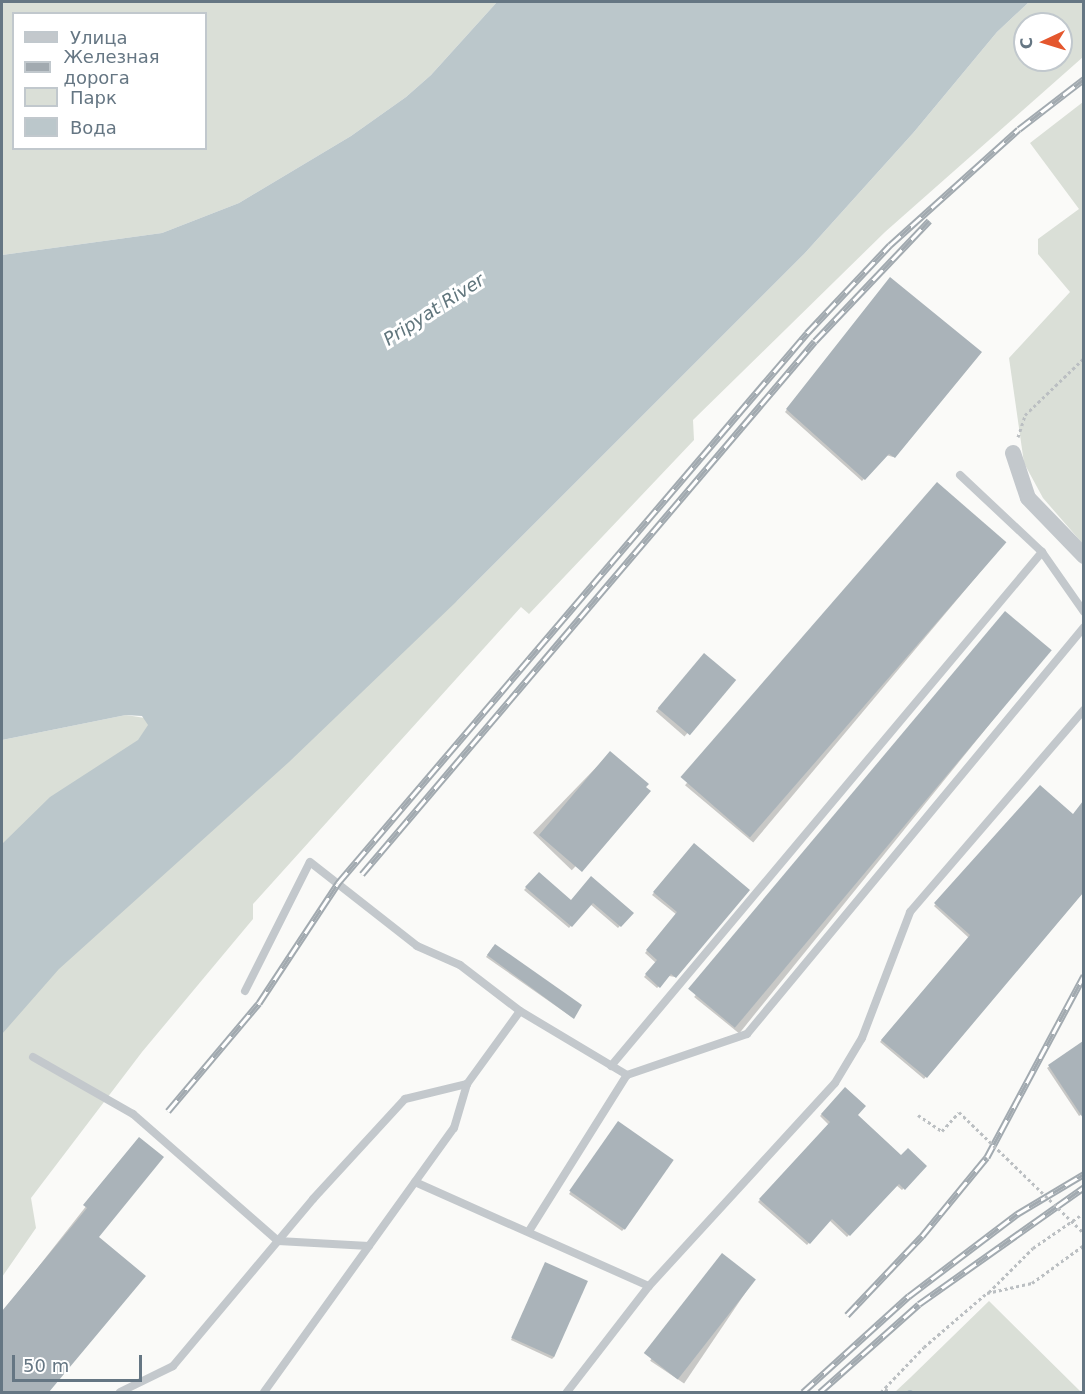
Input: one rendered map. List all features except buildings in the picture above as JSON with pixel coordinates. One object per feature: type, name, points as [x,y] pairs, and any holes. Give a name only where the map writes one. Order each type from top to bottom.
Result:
[{"type":"street","points":[[1013,453],[1028,498],[1083,556]]},
{"type":"lane","points":[[960,475],[1042,552],[1083,612]]},
{"type":"lane","points":[[611,1066],[1042,552]]},
{"type":"lane","points":[[529,1231],[627,1075],[747,1034],[1083,627]]},
{"type":"lane","points":[[567,1392],[649,1286],[835,1083],[862,1038],[910,912],[1083,710]]},
{"type":"lane","points":[[245,991],[310,862],[417,946],[460,964],[520,1011],[627,1075]]},
{"type":"lane","points":[[264,1392],[454,1128],[467,1084],[520,1011]]},
{"type":"lane","points":[[33,1057],[134,1114],[278,1241],[369,1246]]},
{"type":"lane","points":[[120,1392],[173,1366],[278,1241],[405,1099],[467,1084]]},
{"type":"lane","points":[[415,1182],[649,1286]]},
{"type":"path","points":[[1013,453],[1025,416],[1083,358]]},
{"type":"path","points":[[918,1115],[942,1131],[959,1112],[1083,1233]]},
{"type":"path","points":[[881,1392],[924,1347],[987,1293],[1033,1248],[1083,1213]]},
{"type":"path","points":[[987,1293],[1032,1283],[1083,1245]]},
{"type":"path","points":[[885,1389],[890,1392]]},
{"type":"green space","points":[[2,2],[497,2],[431,75],[406,97],[351,136],[239,203],[162,233],[2,255]]},
{"type":"green space","points":[[1029,2],[1083,2],[1083,57],[1073,66],[1073,12],[1018,12]]},
{"type":"green space","points":[[1013,17],[1013,72],[1066,72],[885,232],[693,420],[694,440],[529,614],[521,607],[253,904],[253,919],[142,1052],[31,1198],[36,1228],[2,1277],[2,740],[126,715],[145,718],[457,601],[805,253],[914,132],[997,32]]},
{"type":"green space","points":[[1083,102],[1083,544],[1043,498],[1024,463],[1009,358],[1070,292],[1038,254],[1038,239],[1079,209],[1030,143]]},
{"type":"green space","points":[[989,1301],[1081,1392],[895,1392],[911,1377]]},
{"type":"water","name":"Pripyat River","points":[[497,2],[1029,2],[1018,12],[1013,12],[1013,17],[997,32],[914,132],[805,253],[457,601],[289,762],[59,969],[2,1034],[2,844],[50,797],[138,740],[148,725],[142,716],[126,715],[2,740],[2,255],[162,233],[239,203],[351,136],[406,97],[431,75]]},
{"type":"railway","points":[[168,1111],[259,1003],[338,883],[807,333],[890,245],[1019,129],[1084,79]]},
{"type":"railway","points":[[362,874],[815,341],[929,221]]},
{"type":"railway","points":[[847,1315],[922,1236],[987,1157],[1084,975]]},
{"type":"railway","points":[[803,1392],[909,1296],[1017,1214],[1084,1174]]},
{"type":"railway","points":[[820,1392],[919,1304],[1084,1187]]}]
